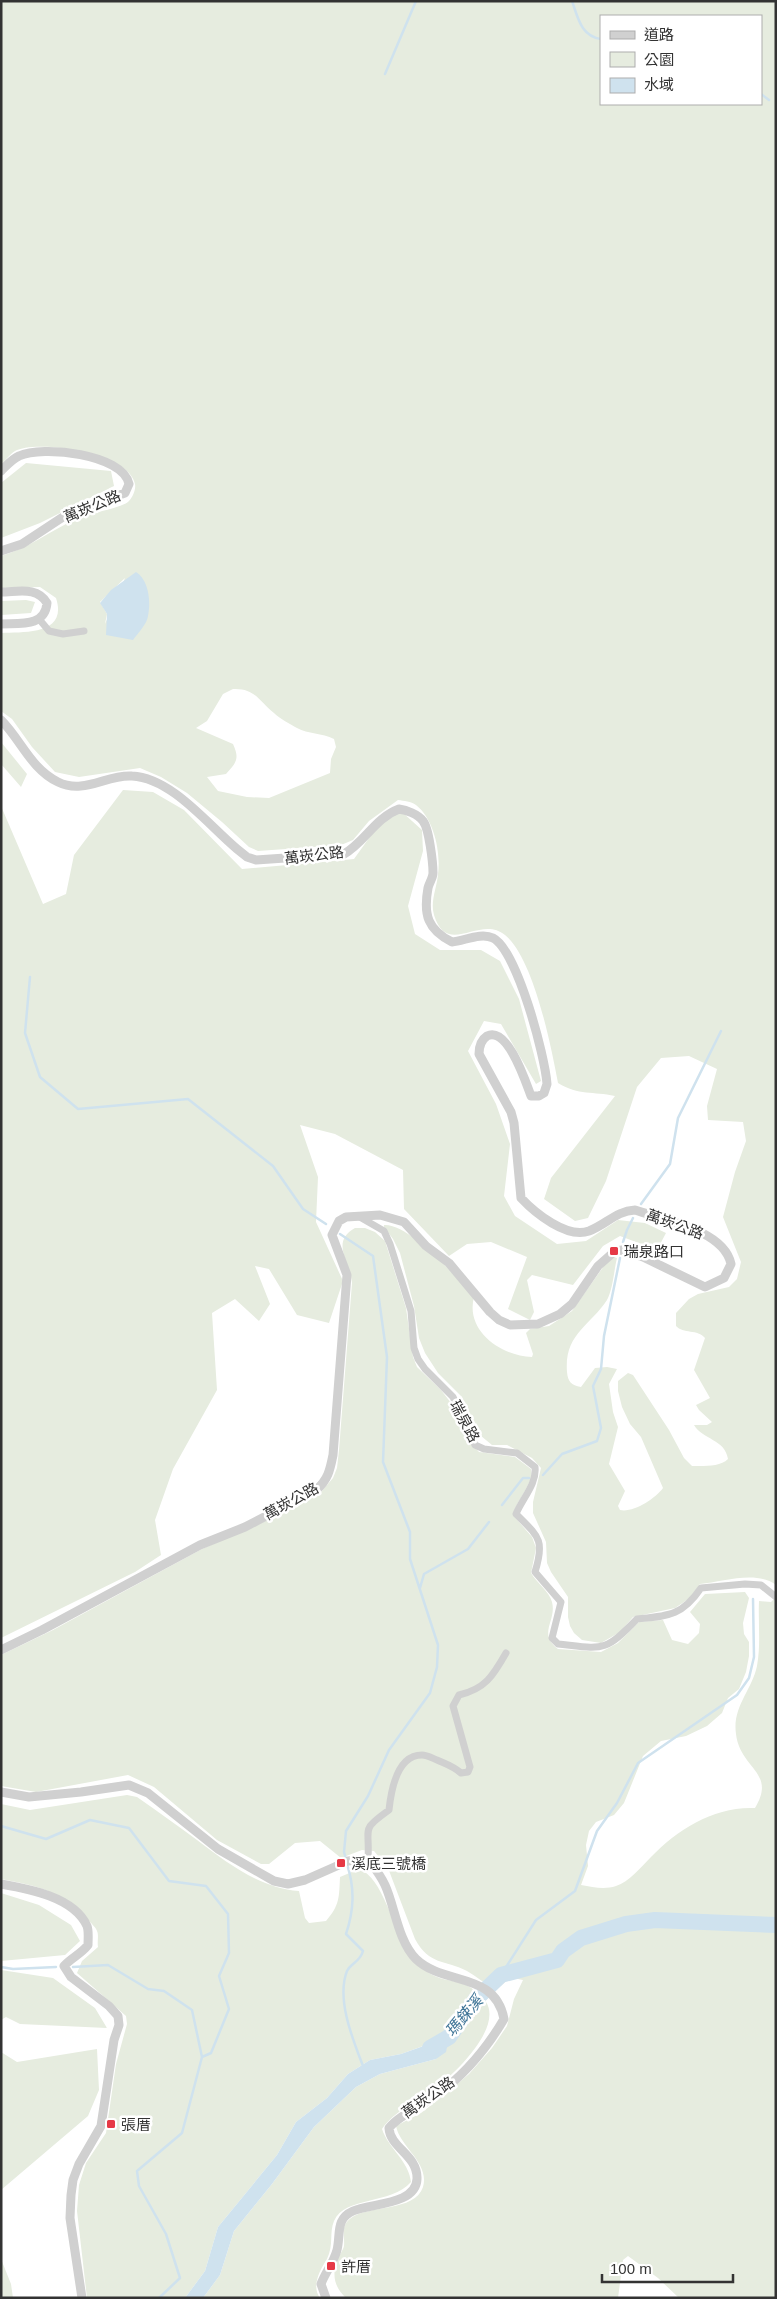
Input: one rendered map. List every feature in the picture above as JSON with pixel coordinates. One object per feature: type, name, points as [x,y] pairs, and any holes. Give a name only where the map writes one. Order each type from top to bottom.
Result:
[{"type":"street","name":"萬崁公路","points":[[1,471],[11,461],[29,453],[79,455],[94,457],[121,469],[127,475],[130,484],[125,493],[69,513],[31,538],[1,551]]},
{"type":"street","points":[[1,592],[31,591],[44,597],[47,603],[47,609],[33,623],[1,624]]},
{"type":"street","points":[[39,619],[49,632],[63,634],[84,631]]},
{"type":"street","name":"萬崁公路","points":[[1,720],[42,770],[59,783],[85,786],[132,776],[151,780],[172,791],[237,849],[247,857],[256,860],[344,854],[354,848],[377,822],[398,809],[411,813],[423,820],[428,836],[433,875],[426,905],[434,930],[452,942],[483,935],[498,941],[508,954],[535,1024],[548,1084],[544,1093],[539,1096],[531,1096],[516,1058],[502,1040],[491,1035],[487,1036],[482,1040],[479,1048],[479,1054],[511,1112],[514,1124],[521,1198],[544,1220],[581,1233],[589,1231],[623,1211],[636,1210],[711,1237],[727,1251],[731,1264],[724,1278],[705,1287],[643,1257],[622,1250],[615,1251],[598,1266],[572,1304],[560,1314],[538,1324],[510,1325],[499,1320],[490,1312],[449,1263],[426,1246],[404,1222],[380,1215],[346,1217],[340,1220],[332,1234],[347,1275],[333,1455],[329,1475],[325,1482],[316,1490],[244,1527],[200,1545],[1,1650]]},
{"type":"street","name":"瑞泉路","points":[[357,1216],[384,1231],[390,1244],[411,1311],[414,1348],[418,1359],[425,1369],[453,1397],[476,1445],[484,1449],[517,1453],[535,1467],[536,1475],[533,1483],[516,1514],[535,1532],[540,1546],[540,1555],[535,1572],[561,1602],[552,1638],[558,1644],[600,1648],[617,1640],[637,1619],[664,1616],[681,1611],[691,1603],[700,1588],[745,1584],[761,1585],[776,1597]]},
{"type":"street","points":[[1,1792],[29,1797],[129,1785],[148,1793],[218,1849],[274,1881],[288,1884],[306,1880],[345,1862],[368,1859],[367,1830],[373,1822],[389,1810],[393,1784],[403,1765],[412,1757],[424,1755],[454,1767],[461,1773],[468,1772],[470,1767],[453,1706],[459,1695],[473,1692],[493,1676],[506,1653]]},
{"type":"street","name":"萬崁公路","points":[[326,2298],[321,2284],[337,2251],[338,2227],[344,2217],[352,2211],[403,2197],[410,2194],[415,2187],[417,2178],[411,2160],[389,2137],[389,2128],[396,2120],[412,2112],[453,2082],[490,2042],[504,2019],[501,2006],[494,1995],[466,1979],[432,1969],[416,1959],[405,1941],[384,1883],[368,1859]]},
{"type":"street","points":[[1,1884],[24,1888],[58,1900],[77,1912],[88,1927],[88,1945],[80,1954],[69,1960],[64,1966],[71,1977],[109,2006],[118,2016],[120,2025],[114,2040],[100,2126],[79,2164],[73,2180],[70,2218],[82,2298]]},
{"type":"green space","points":[[1,1],[776,1],[776,1585],[759,1578],[739,1578],[700,1584],[690,1598],[675,1608],[633,1617],[620,1632],[601,1643],[582,1640],[574,1633],[568,1617],[568,1597],[547,1563],[546,1542],[533,1513],[533,1502],[541,1468],[532,1458],[507,1445],[492,1445],[475,1431],[462,1397],[438,1373],[425,1353],[419,1338],[414,1306],[400,1253],[384,1227],[384,1225],[394,1227],[406,1233],[432,1253],[457,1277],[474,1297],[475,1321],[480,1331],[498,1347],[520,1356],[532,1357],[533,1354],[526,1333],[530,1329],[549,1326],[572,1311],[611,1256],[617,1258],[609,1296],[574,1339],[567,1359],[567,1372],[571,1382],[581,1387],[595,1368],[607,1367],[617,1369],[609,1384],[613,1412],[618,1427],[609,1464],[625,1491],[618,1506],[620,1510],[637,1507],[649,1501],[663,1488],[641,1437],[630,1424],[622,1407],[618,1391],[618,1381],[628,1373],[633,1375],[669,1430],[684,1458],[692,1466],[716,1465],[728,1459],[723,1447],[703,1434],[694,1425],[707,1425],[712,1422],[696,1405],[710,1398],[694,1370],[705,1338],[699,1333],[682,1330],[676,1326],[676,1313],[689,1299],[698,1294],[729,1287],[737,1279],[741,1262],[723,1217],[735,1172],[746,1141],[743,1122],[708,1120],[707,1106],[717,1069],[689,1056],[661,1058],[637,1087],[606,1181],[588,1218],[575,1221],[544,1199],[551,1178],[615,1096],[579,1092],[558,1083],[546,1026],[533,983],[525,963],[505,935],[495,930],[485,929],[456,935],[447,933],[440,927],[433,910],[439,865],[437,846],[432,827],[416,805],[398,800],[369,821],[353,840],[341,845],[258,851],[249,847],[187,793],[161,777],[140,768],[79,777],[55,772],[32,747],[12,719],[1,711],[1,633],[42,629],[56,619],[58,610],[56,598],[40,587],[1,588],[1,556],[30,544],[76,519],[125,504],[135,491],[135,484],[129,473],[117,464],[81,451],[42,447],[26,448],[11,454],[1,464]],"holes":[[[125,578],[105,624],[107,614],[100,602]],[[233,689],[252,693],[279,717],[297,728],[334,739],[336,747],[331,759],[330,773],[269,798],[247,797],[218,791],[207,777],[226,774],[236,760],[235,749],[233,744],[196,728],[207,721],[223,694]]]},
{"type":"green space","points":[[26,463],[111,471],[114,486],[40,523],[1,538],[1,483]]},
{"type":"green space","points":[[26,600],[35,602],[31,613],[1,615],[1,601]]},
{"type":"green space","points":[[1,742],[27,774],[21,787],[1,764]]},
{"type":"green space","points":[[123,790],[153,792],[184,810],[242,869],[354,859],[387,813],[402,812],[422,830],[423,851],[408,906],[415,934],[440,950],[481,950],[500,961],[519,999],[541,1081],[536,1084],[501,1024],[484,1021],[468,1051],[496,1104],[510,1144],[504,1196],[515,1216],[557,1244],[586,1241],[618,1220],[645,1223],[666,1233],[657,1250],[620,1236],[603,1246],[573,1285],[532,1275],[527,1280],[534,1312],[530,1320],[508,1309],[527,1257],[491,1242],[467,1244],[449,1256],[404,1209],[403,1170],[335,1134],[300,1125],[318,1177],[316,1222],[343,1281],[329,1323],[297,1315],[269,1269],[255,1266],[270,1304],[259,1321],[235,1299],[212,1313],[217,1390],[173,1469],[155,1520],[161,1555],[135,1572],[1,1638],[1,806],[43,904],[66,894],[74,855]]},
{"type":"green space","points":[[355,1228],[365,1228],[375,1232],[385,1241],[406,1308],[413,1357],[417,1367],[441,1390],[451,1403],[471,1443],[479,1452],[515,1457],[531,1469],[528,1486],[513,1515],[532,1537],[536,1548],[531,1573],[552,1602],[553,1609],[548,1632],[549,1638],[558,1649],[601,1652],[618,1643],[639,1622],[663,1620],[672,1640],[688,1644],[699,1633],[700,1624],[690,1612],[705,1594],[745,1592],[749,1598],[743,1623],[744,1634],[749,1642],[749,1656],[746,1672],[739,1689],[728,1698],[722,1713],[707,1726],[686,1736],[661,1741],[643,1756],[624,1803],[614,1815],[596,1822],[589,1831],[586,1845],[588,1866],[581,1885],[603,1888],[621,1884],[635,1874],[673,1837],[698,1821],[726,1811],[740,1808],[755,1808],[761,1796],[762,1786],[760,1778],[739,1746],[736,1724],[737,1715],[757,1666],[759,1601],[771,1602],[776,1597],[776,2298],[679,2298],[658,2278],[628,2256],[623,2260],[618,2298],[346,2298],[339,2290],[334,2276],[337,2260],[344,2246],[345,2224],[359,2214],[411,2201],[423,2187],[424,2178],[419,2163],[403,2141],[396,2126],[421,2113],[443,2096],[469,2074],[492,2048],[507,2026],[514,1999],[523,1980],[512,1979],[494,1989],[467,1971],[438,1961],[426,1954],[415,1939],[388,1868],[374,1851],[362,1850],[341,1858],[320,1841],[295,1843],[269,1864],[261,1864],[217,1840],[154,1787],[128,1775],[36,1792],[1,1786],[1,1655],[53,1630],[202,1549],[270,1519],[321,1492],[333,1478],[337,1468],[339,1450],[352,1283],[343,1246],[344,1239],[348,1233]]},
{"type":"green space","points":[[127,1795],[137,1797],[220,1857],[257,1880],[285,1889],[299,1891],[305,1918],[309,1923],[326,1921],[338,1900],[340,1877],[359,1869],[375,1882],[403,1942],[424,1969],[434,1976],[464,1984],[479,1994],[486,2002],[489,2013],[488,2025],[482,2038],[463,2063],[442,2083],[399,2112],[382,2129],[403,2161],[411,2182],[392,2194],[358,2204],[340,2213],[334,2221],[329,2254],[316,2283],[317,2293],[320,2298],[203,2298],[220,2275],[234,2231],[314,2127],[356,2087],[380,2074],[436,2059],[448,2037],[401,2054],[370,2060],[348,2074],[327,2098],[296,2122],[277,2155],[218,2227],[205,2271],[185,2298],[87,2298],[77,2211],[79,2185],[86,2163],[106,2133],[116,2064],[127,2024],[126,2016],[77,1973],[82,1961],[98,1947],[98,1934],[82,1912],[62,1897],[50,1892],[26,1884],[1,1879],[1,1804],[30,1810]]},
{"type":"green space","points":[[1,1893],[39,1905],[71,1925],[80,1941],[65,1955],[1,1961]]},
{"type":"green space","points":[[1,1970],[53,1978],[95,2008],[107,2028],[20,2024],[6,2017],[1,2020]]},
{"type":"green space","points":[[97,2049],[99,2090],[88,2116],[1,2190],[1,2052],[17,2062]]},
{"type":"green space","points":[[1,2259],[11,2284],[13,2298],[1,2298]]},
{"type":"water","points":[[136,572],[144,580],[148,592],[149,610],[146,622],[133,640],[106,635],[107,614],[100,603],[111,590]]},
{"type":"water","name":"瑪鋉溪","points":[[449,2037],[446,2052],[436,2059],[380,2074],[356,2087],[314,2127],[234,2231],[220,2275],[203,2298],[185,2298],[205,2271],[218,2227],[277,2155],[296,2122],[327,2098],[348,2074],[370,2060],[401,2054]]},
{"type":"waterway","points":[[385,74],[416,1]]},
{"type":"waterway","points":[[572,1],[581,25],[589,34],[600,39]]},
{"type":"waterway","points":[[762,95],[769,100]]},
{"type":"waterway","points":[[30,977],[25,1033],[40,1077],[78,1109],[188,1099],[273,1166],[303,1209],[326,1224]]},
{"type":"waterway","points":[[641,1204],[670,1164],[678,1118],[721,1031]]},
{"type":"waterway","points":[[623,1242],[633,1218]]},
{"type":"waterway","points":[[340,1234],[373,1256],[387,1357],[383,1462],[410,1532],[410,1559],[438,1645],[437,1667],[430,1693],[389,1750],[368,1796],[346,1831],[344,1852],[346,1859]]},
{"type":"waterway","points":[[543,1475],[562,1454],[597,1441],[601,1428],[593,1386],[601,1369],[604,1336],[620,1258]]},
{"type":"waterway","points":[[502,1505],[523,1478],[529,1478]]},
{"type":"waterway","points":[[420,1588],[424,1574],[468,1549],[489,1522]]},
{"type":"waterway","points":[[501,1975],[536,1920],[575,1891],[597,1831],[617,1803],[638,1763],[737,1695],[749,1678],[754,1657],[753,1599]]},
{"type":"waterway","points":[[1,1826],[46,1839],[90,1820],[129,1828],[169,1881],[206,1886],[228,1914],[229,1953],[219,1976],[229,2009],[211,2053],[202,2057],[182,2133],[137,2171],[139,2186],[166,2234],[180,2278],[159,2298]]},
{"type":"waterway","points":[[347,1864],[352,1899],[351,1916],[346,1934],[363,1951],[360,1958],[347,1971],[343,1994],[347,2019],[363,2066]]},
{"type":"waterway","name":"瑪鋉溪","points":[[430,2048],[449,2037],[476,1999],[501,1975],[557,1960],[563,1951],[581,1938],[626,1924],[655,1920],[776,1925]]},
{"type":"waterway","points":[[73,1967],[108,1965],[148,1989],[164,1991],[192,2010],[202,2057]]},
{"type":"waterway","points":[[1,1967],[13,1969],[56,1967]]},
{"type":"place","name":"瑞泉路口","points":[[614,1251]]},
{"type":"place","name":"溪底三號橋","points":[[341,1863]]},
{"type":"place","name":"張厝","points":[[111,2124]]},
{"type":"place","name":"許厝","points":[[331,2266]]}]
